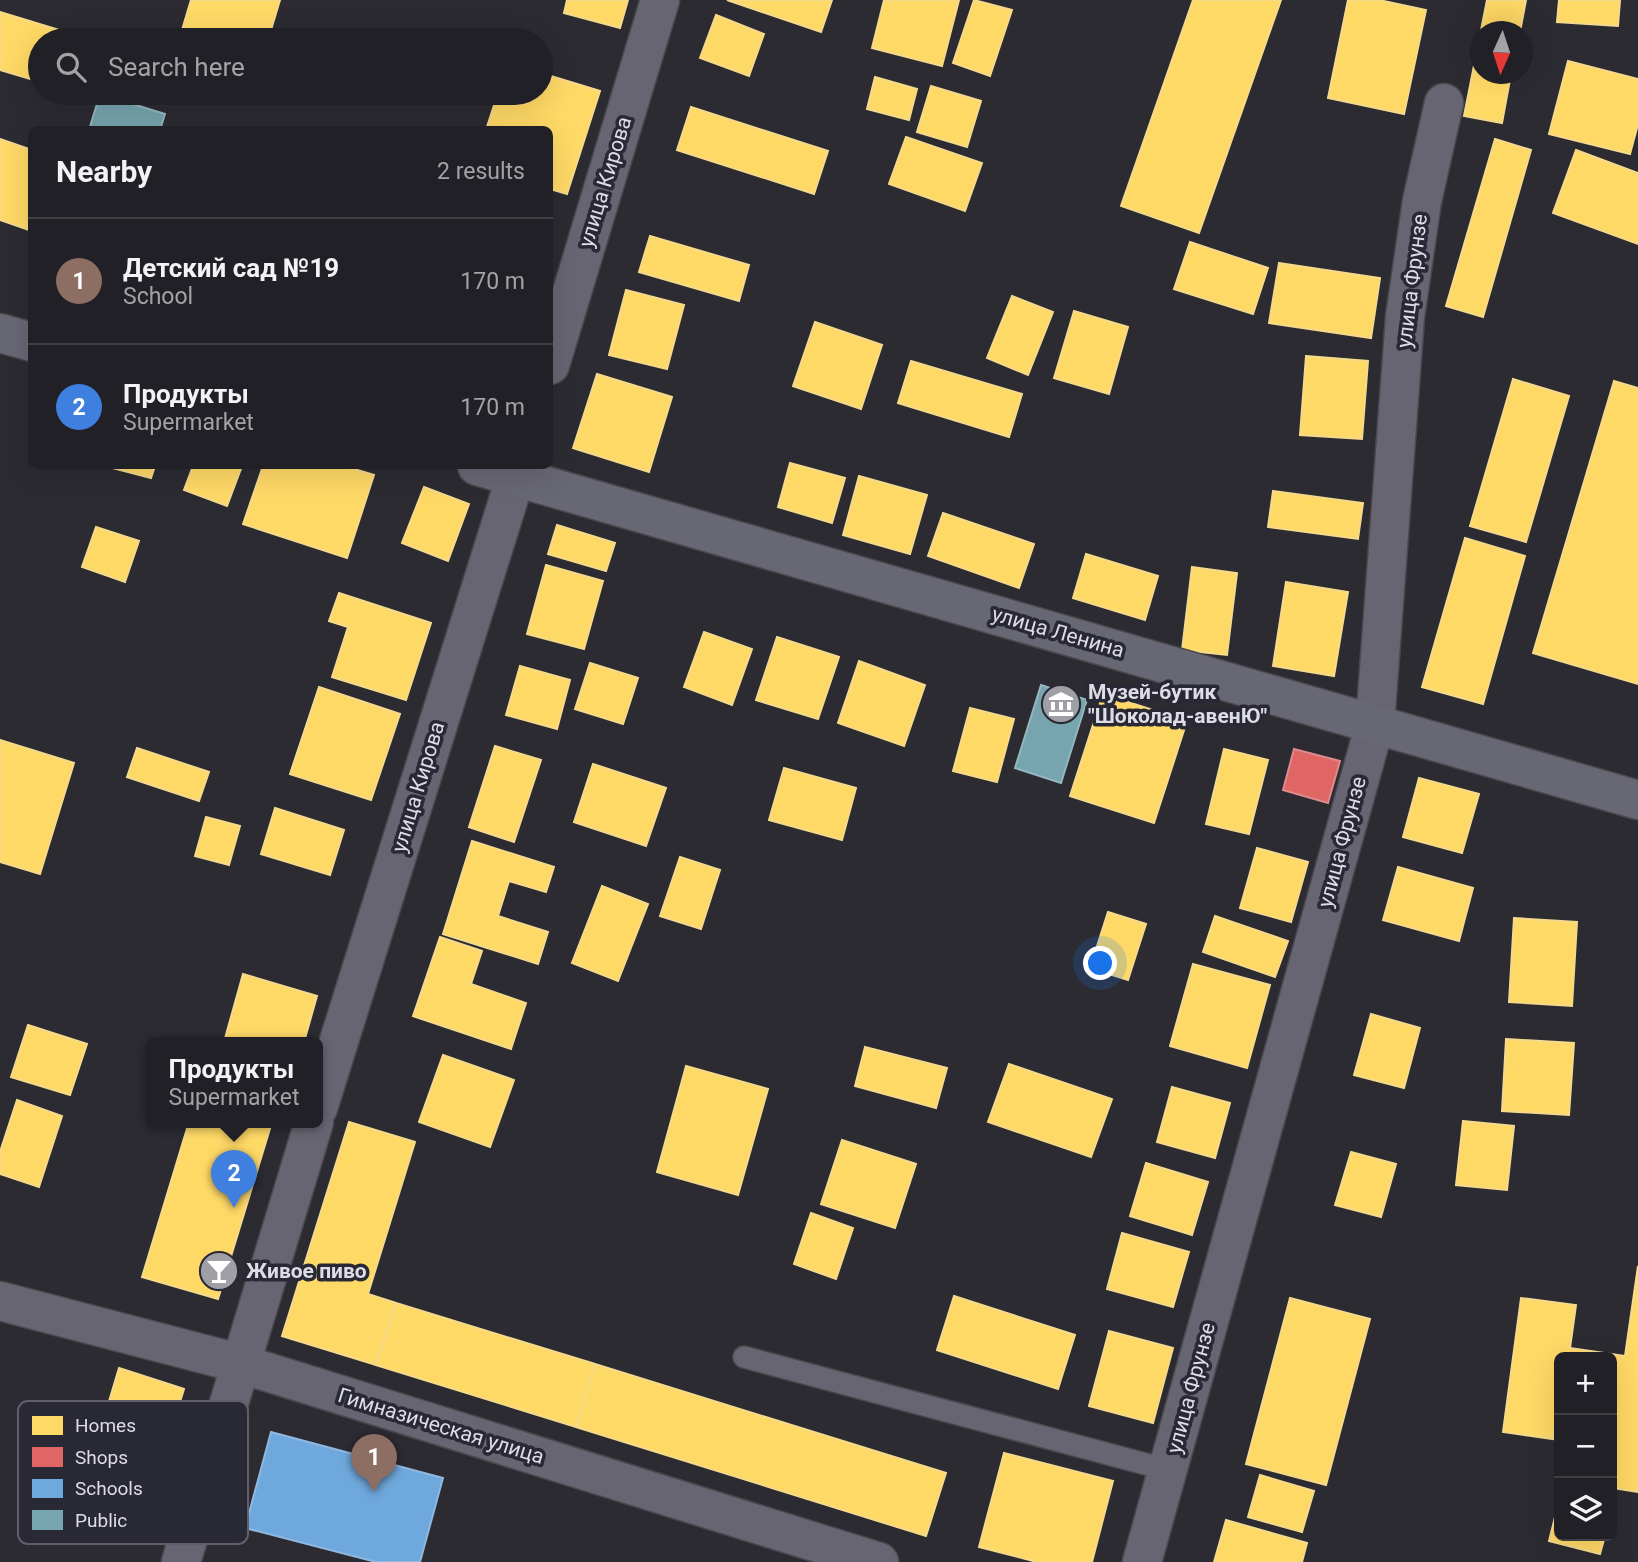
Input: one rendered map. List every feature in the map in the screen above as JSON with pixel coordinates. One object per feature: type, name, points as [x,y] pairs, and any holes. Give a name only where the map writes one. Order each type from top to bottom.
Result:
[{"type":"main road","points":[[0,334],[28,341]]},
{"type":"main road","name":"улица Ленина","points":[[517,471],[1638,800]]},
{"type":"street","name":"улица Кирова","points":[[553,355],[660,0]]},
{"type":"street","name":"улица Фрунзе","points":[[1142,1562],[1375,724],[1405,317],[1422,201],[1444,103]]},
{"type":"street","name":"улица Кирова","points":[[323,1092],[517,471]]},
{"type":"street","points":[[227,1401],[312,1128]]},
{"type":"street","name":"Гимназическая улица","points":[[0,1301],[238,1363],[879,1562]]},
{"type":"street","points":[[181,1562],[186,1544]]},
{"type":"lane","points":[[744,1357],[1168,1470]]},
{"type":"building: Homes","points":[[191,0],[280,0],[272,28],[183,28]]},
{"type":"building: Homes","points":[[567,0],[628,0],[620,28],[564,13]]},
{"type":"building: Homes","points":[[727,0],[832,0],[821,32]]},
{"type":"building: Homes","points":[[884,0],[959,0],[942,66],[872,48]]},
{"type":"building: Homes","points":[[974,0],[1012,10],[990,76],[953,63]]},
{"type":"building: Homes","points":[[1193,0],[1281,0],[1199,233],[1121,206]]},
{"type":"building: Homes","points":[[1348,0],[1379,0],[1426,10],[1404,114],[1328,98]]},
{"type":"building: Homes","points":[[1487,0],[1526,0],[1522,21],[1483,21]]},
{"type":"building: Homes","points":[[1559,0],[1620,0],[1618,26],[1557,22]]},
{"type":"building: Homes","points":[[0,12],[53,28],[28,28],[28,78],[0,70]]},
{"type":"building: Homes","points":[[716,15],[764,34],[749,76],[700,58]]},
{"type":"building: Homes","points":[[1568,61],[1638,79],[1638,124],[1630,154],[1549,134]]},
{"type":"building: Homes","points":[[553,77],[600,91],[567,194],[553,190],[553,126],[487,126],[494,105],[553,105]]},
{"type":"building: Homes","points":[[875,77],[917,89],[909,120],[867,109]]},
{"type":"building: Homes","points":[[1470,84],[1509,84],[1502,123],[1464,116]]},
{"type":"building: Homes","points":[[931,86],[981,101],[967,147],[917,132]]},
{"type":"building: Homes","points":[[691,107],[828,151],[814,194],[677,150]]},
{"type":"building: Homes","points":[[906,137],[982,163],[965,211],[889,184]]},
{"type":"building: Homes","points":[[0,139],[28,149],[28,230],[0,220]]},
{"type":"building: Homes","points":[[1495,139],[1531,150],[1483,317],[1446,306]]},
{"type":"building: Homes","points":[[1576,150],[1638,173],[1638,244],[1553,213]]},
{"type":"building: Homes","points":[[650,236],[749,265],[739,301],[639,272]]},
{"type":"building: Homes","points":[[1190,242],[1268,268],[1253,314],[1174,289]]},
{"type":"building: Homes","points":[[1279,263],[1380,278],[1371,338],[1269,323]]},
{"type":"building: Homes","points":[[626,290],[684,305],[667,369],[609,355]]},
{"type":"building: Homes","points":[[1012,296],[1053,312],[1028,375],[987,358]]},
{"type":"building: Homes","points":[[1074,311],[1128,327],[1109,394],[1054,378]]},
{"type":"building: Homes","points":[[815,322],[882,345],[861,409],[793,386]]},
{"type":"building: Homes","points":[[1306,356],[1368,361],[1362,439],[1300,435]]},
{"type":"building: Homes","points":[[911,361],[1022,394],[1009,437],[898,403]]},
{"type":"building: Homes","points":[[597,374],[672,397],[649,472],[573,448]]},
{"type":"building: Homes","points":[[1513,379],[1569,396],[1526,542],[1470,526]]},
{"type":"building: Homes","points":[[1614,381],[1638,388],[1638,684],[1533,653]]},
{"type":"building: Homes","points":[[790,463],[845,478],[832,523],[778,507]]},
{"type":"building: Homes","points":[[116,469],[154,469],[151,478]]},
{"type":"building: Homes","points":[[192,469],[241,469],[227,506],[184,490]]},
{"type":"building: Homes","points":[[262,469],[354,469],[374,475],[347,558],[243,524]]},
{"type":"building: Homes","points":[[859,476],[927,495],[910,554],[843,535]]},
{"type":"building: Homes","points":[[424,487],[469,504],[448,561],[402,543]]},
{"type":"building: Homes","points":[[1273,491],[1363,503],[1358,539],[1268,527]]},
{"type":"building: Homes","points":[[943,513],[1034,544],[1019,588],[928,556]]},
{"type":"building: Homes","points":[[557,525],[615,543],[606,571],[548,554]]},
{"type":"building: Homes","points":[[96,527],[139,541],[125,582],[82,567]]},
{"type":"building: Homes","points":[[1465,538],[1525,556],[1483,704],[1422,687]]},
{"type":"building: Homes","points":[[1086,554],[1158,576],[1145,620],[1073,598]]},
{"type":"building: Homes","points":[[546,565],[603,581],[584,649],[527,634]]},
{"type":"building: Homes","points":[[1192,567],[1237,573],[1227,655],[1182,650]]},
{"type":"building: Homes","points":[[1286,582],[1348,592],[1334,676],[1273,666]]},
{"type":"building: Homes","points":[[339,593],[431,623],[406,700],[332,677],[348,627],[329,621]]},
{"type":"building: Homes","points":[[704,632],[752,649],[732,705],[684,687]]},
{"type":"building: Homes","points":[[777,637],[839,657],[818,719],[756,700]]},
{"type":"building: Homes","points":[[859,661],[925,685],[904,746],[838,723]]},
{"type":"building: Homes","points":[[590,663],[638,678],[623,724],[575,709]]},
{"type":"building: Homes","points":[[520,666],[570,680],[557,729],[506,715]]},
{"type":"building: Homes","points":[[319,687],[400,714],[371,800],[290,774]]},
{"type":"building: Homes","points":[[1103,694],[1187,721],[1154,823],[1070,796]]},
{"type":"building: Homes","points":[[970,708],[1014,719],[997,782],[953,771]]},
{"type":"building: Homes","points":[[0,740],[74,763],[40,874],[0,862]]},
{"type":"building: Homes","points":[[495,746],[541,760],[514,842],[469,827]]},
{"type":"building: Homes","points":[[137,748],[209,772],[199,801],[127,777]]},
{"type":"building: Homes","points":[[1224,749],[1268,760],[1249,834],[1206,824]]},
{"type":"building: Homes","points":[[593,764],[666,788],[646,846],[574,822]]},
{"type":"building: Homes","points":[[784,768],[856,788],[842,840],[769,820]]},
{"type":"building: Homes","points":[[1419,778],[1479,794],[1462,853],[1403,837]]},
{"type":"building: Homes","points":[[275,808],[344,830],[330,875],[261,854]]},
{"type":"building: Homes","points":[[206,817],[240,826],[229,865],[195,856]]},
{"type":"building: Homes","points":[[472,841],[554,867],[546,892],[509,881],[498,916],[548,932],[538,964],[443,934]]},
{"type":"building: Homes","points":[[1257,848],[1308,862],[1291,922],[1240,908]]},
{"type":"building: Homes","points":[[680,857],[720,870],[701,929],[660,916]]},
{"type":"building: Homes","points":[[1398,867],[1473,888],[1459,941],[1383,920]]},
{"type":"building: Homes","points":[[602,886],[648,904],[618,981],[572,963]]},
{"type":"building: Homes","points":[[1108,912],[1146,924],[1128,980],[1090,968]]},
{"type":"building: Homes","points":[[1215,916],[1288,941],[1275,977],[1203,952]]},
{"type":"building: Homes","points":[[1514,918],[1577,922],[1572,1006],[1509,1002]]},
{"type":"building: Homes","points":[[440,937],[482,951],[471,984],[526,1003],[511,1049],[413,1016]]},
{"type":"building: Homes","points":[[1193,964],[1270,985],[1247,1068],[1170,1046]]},
{"type":"building: Homes","points":[[243,974],[317,996],[305,1037],[225,1037]]},
{"type":"building: Homes","points":[[1371,1014],[1420,1028],[1404,1088],[1354,1075]]},
{"type":"building: Homes","points":[[28,1025],[87,1044],[70,1095],[11,1077]]},
{"type":"building: Homes","points":[[1506,1039],[1574,1043],[1569,1115],[1502,1111]]},
{"type":"building: Homes","points":[[865,1047],[947,1068],[936,1108],[855,1086]]},
{"type":"building: Homes","points":[[443,1055],[514,1080],[490,1147],[419,1122]]},
{"type":"building: Homes","points":[[1009,1064],[1112,1099],[1091,1157],[988,1122]]},
{"type":"building: Homes","points":[[686,1066],[768,1089],[738,1195],[657,1172]]},
{"type":"building: Homes","points":[[1172,1087],[1230,1103],[1215,1158],[1157,1142]]},
{"type":"building: Homes","points":[[17,1100],[62,1116],[39,1187],[0,1174],[0,1152]]},
{"type":"building: Homes","points":[[1463,1121],[1514,1126],[1507,1190],[1456,1185]]},
{"type":"building: Homes","points":[[349,1122],[415,1142],[368,1294],[396,1303],[376,1365],[282,1336]]},
{"type":"building: Homes","points":[[187,1128],[270,1128],[218,1299],[142,1277]]},
{"type":"building: Homes","points":[[842,1140],[916,1164],[895,1228],[821,1204]]},
{"type":"building: Homes","points":[[1351,1152],[1396,1164],[1381,1217],[1335,1205]]},
{"type":"building: Homes","points":[[1146,1163],[1208,1182],[1192,1235],[1130,1216]]},
{"type":"building: Homes","points":[[811,1213],[853,1228],[836,1279],[794,1264]]},
{"type":"building: Homes","points":[[1122,1233],[1189,1252],[1173,1307],[1107,1289]]},
{"type":"building: Homes","points":[[1638,1266],[1638,1492],[1617,1489],[1617,1355],[1625,1356]]},
{"type":"building: Homes","points":[[954,1296],[1075,1335],[1058,1389],[937,1350]]},
{"type":"building: Homes","points":[[1290,1298],[1370,1319],[1326,1485],[1246,1464]]},
{"type":"building: Homes","points":[[1521,1298],[1576,1305],[1570,1348],[1598,1352],[1554,1352],[1553,1439],[1503,1432]]},
{"type":"building: Homes","points":[[396,1303],[595,1364],[576,1427],[376,1365]]},
{"type":"building: Homes","points":[[1109,1331],[1173,1348],[1153,1423],[1089,1406]]},
{"type":"building: Homes","points":[[595,1364],[946,1473],[926,1536],[576,1427]]},
{"type":"building: Homes","points":[[119,1368],[184,1389],[180,1401],[109,1401]]},
{"type":"building: Homes","points":[[1004,1453],[1113,1481],[1092,1562],[1037,1562],[979,1547]]},
{"type":"building: Homes","points":[[1260,1475],[1314,1491],[1302,1532],[1248,1517]]},
{"type":"building: Homes","points":[[1226,1520],[1307,1543],[1302,1562],[1214,1562]]},
{"type":"building: Homes","points":[[1554,1521],[1554,1541],[1604,1541],[1600,1554],[1549,1541]]},
{"type":"building: Shops","points":[[1294,749],[1340,761],[1328,803],[1283,790]]},
{"type":"building: Schools","points":[[271,1432],[443,1478],[420,1562],[376,1562],[248,1529],[248,1517]]},
{"type":"building: Public","points":[[97,105],[136,105],[165,114],[161,126],[90,126]]},
{"type":"building: Public","points":[[1041,685],[1087,700],[1061,783],[1015,768]]},
{"type":"place","name":"Музей-бутик \"Шоколад-авенЮ\"","points":[[1061,704]]},
{"type":"place","name":"Продукты","points":[[234,1208]]},
{"type":"place","name":"Живое пиво","points":[[219,1271]]},
{"type":"place","name":"Детский сад №19","points":[[374,1492]]}]
